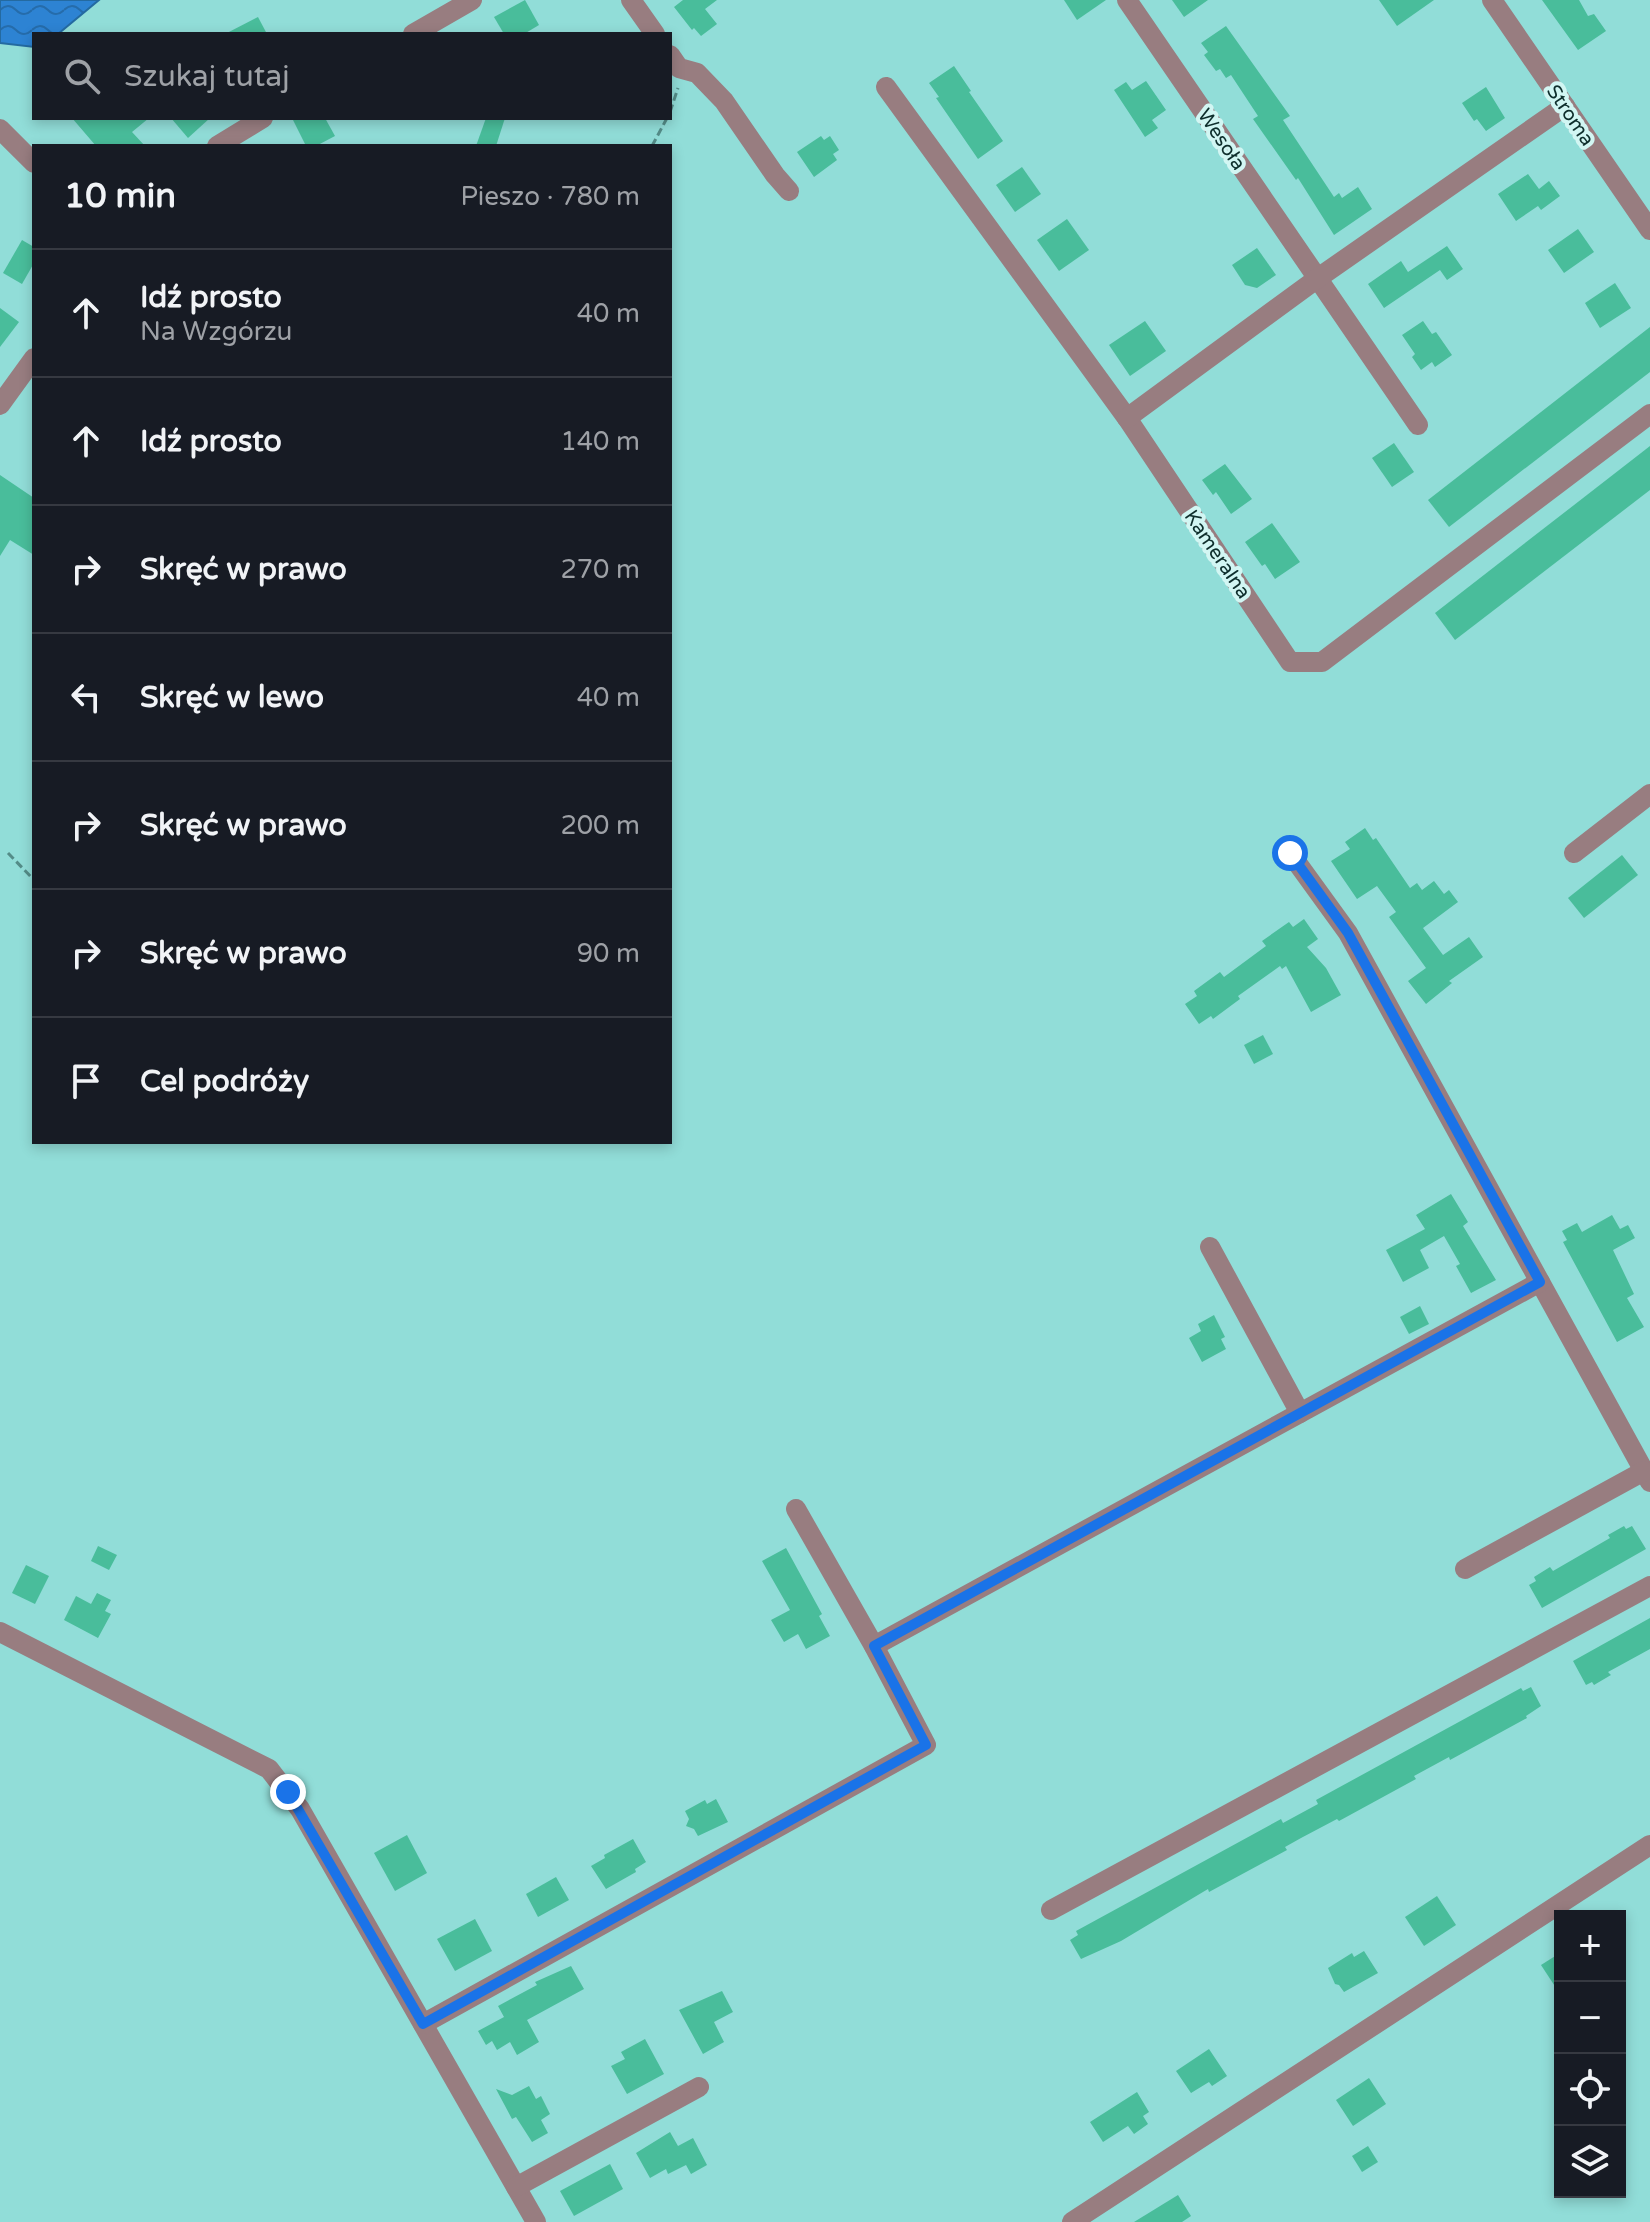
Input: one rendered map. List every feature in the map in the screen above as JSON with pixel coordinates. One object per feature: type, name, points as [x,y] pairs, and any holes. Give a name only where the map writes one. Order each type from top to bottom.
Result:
[{"type":"street","points":[[416,32],[472,0]]},
{"type":"street","points":[[631,0],[654,32]]},
{"type":"street","name":"Wesoła","points":[[1127,0],[1418,425]]},
{"type":"street","name":"Stroma","points":[[1492,0],[1650,230]]},
{"type":"street","points":[[675,62],[697,73],[724,101],[789,191]]},
{"type":"street","name":"Kameralna","points":[[886,87],[1127,418],[1290,662],[1322,662],[1650,414]]},
{"type":"street","points":[[1127,418],[1318,278],[1565,106]]},
{"type":"street","points":[[220,144],[260,120]]},
{"type":"street","points":[[0,129],[32,161]]},
{"type":"street","points":[[0,405],[32,361]]},
{"type":"street","points":[[1574,853],[1650,794]]},
{"type":"street","points":[[1290,853],[1348,933],[1647,1476],[1465,1569]]},
{"type":"street","points":[[1210,1247],[1300,1413]]},
{"type":"street","points":[[874,1646],[1540,1282]]},
{"type":"street","points":[[423,2024],[926,1745],[796,1509]]},
{"type":"street","points":[[1051,1910],[1650,1586]]},
{"type":"street","points":[[0,1632],[269,1769],[300,1809],[536,2222]]},
{"type":"street","points":[[1072,2222],[1650,1845]]},
{"type":"street","points":[[516,2187],[699,2087]]},
{"type":"path","points":[[672,105],[677,89],[675,62]]},
{"type":"path","points":[[653,144],[666,120]]},
{"type":"path","points":[[8,853],[32,878]]},
{"type":"water","points":[[0,0],[99,0],[60,32],[32,32],[32,47],[0,43]]},
{"type":"building","points":[[525,0],[539,25],[527,32],[503,32],[494,17]]},
{"type":"building","points":[[683,0],[717,0],[705,9],[717,24],[701,36],[694,28],[692,30],[674,7]]},
{"type":"building","points":[[1064,0],[1106,0],[1077,20]]},
{"type":"building","points":[[1172,0],[1208,0],[1184,17]]},
{"type":"building","points":[[1379,0],[1434,0],[1397,26]]},
{"type":"building","points":[[1542,0],[1579,0],[1588,16],[1594,14],[1606,31],[1578,50]]},
{"type":"building","points":[[258,17],[266,32],[229,32]]},
{"type":"building","points":[[1226,26],[1290,116],[1283,120],[1334,197],[1339,193],[1342,198],[1358,187],[1372,209],[1334,235],[1298,178],[1296,180],[1253,119],[1258,116],[1231,75],[1226,78],[1220,69],[1216,71],[1204,55],[1208,52],[1201,43]]},
{"type":"building","points":[[954,66],[1003,141],[978,159],[929,83]]},
{"type":"building","points":[[1146,81],[1166,110],[1152,120],[1158,128],[1145,137],[1114,90],[1126,82],[1132,90]]},
{"type":"building","points":[[1486,87],[1505,118],[1486,131],[1477,119],[1474,121],[1462,103]]},
{"type":"building","points":[[74,120],[147,120],[132,132],[143,144],[94,144]]},
{"type":"building","points":[[173,120],[208,120],[188,138]]},
{"type":"building","points":[[293,120],[326,120],[335,136],[320,144],[305,144]]},
{"type":"building","points":[[485,120],[504,120],[497,144],[477,144]]},
{"type":"building","points":[[821,136],[824,140],[830,136],[839,150],[833,154],[837,160],[814,177],[797,152]]},
{"type":"building","points":[[1022,167],[1041,194],[1015,212],[996,185]]},
{"type":"building","points":[[1528,174],[1539,189],[1549,181],[1560,196],[1541,210],[1538,206],[1516,221],[1498,194]]},
{"type":"building","points":[[1067,219],[1089,250],[1059,271],[1037,240]]},
{"type":"building","points":[[1578,229],[1594,252],[1564,273],[1548,250]]},
{"type":"building","points":[[22,240],[32,246],[32,266],[22,284],[3,273]]},
{"type":"building","points":[[1447,246],[1463,269],[1447,280],[1440,270],[1384,308],[1368,284],[1401,261],[1408,272]]},
{"type":"building","points":[[1257,248],[1276,275],[1257,288],[1245,285],[1232,265]]},
{"type":"building","points":[[1615,283],[1631,308],[1600,328],[1585,303]]},
{"type":"building","points":[[0,308],[19,322],[0,347]]},
{"type":"building","points":[[1145,321],[1166,351],[1130,376],[1109,345]]},
{"type":"building","points":[[1423,321],[1432,334],[1436,332],[1452,355],[1435,367],[1432,362],[1421,370],[1402,335]]},
{"type":"building","points":[[1650,327],[1650,372],[1449,527],[1428,500]]},
{"type":"building","points":[[1394,443],[1414,472],[1392,487],[1372,458]]},
{"type":"building","points":[[1650,446],[1650,490],[1455,640],[1435,613]]},
{"type":"building","points":[[1225,464],[1252,499],[1231,514],[1216,492],[1213,495],[1202,480]]},
{"type":"building","points":[[0,475],[32,497],[32,554],[10,540],[0,556]]},
{"type":"building","points":[[1272,523],[1300,562],[1275,579],[1245,542]]},
{"type":"building","points":[[1365,828],[1373,840],[1376,838],[1410,888],[1417,883],[1422,890],[1434,881],[1444,894],[1449,890],[1458,902],[1423,928],[1443,955],[1469,937],[1483,957],[1449,981],[1452,983],[1426,1004],[1408,981],[1426,968],[1389,917],[1396,912],[1377,886],[1357,899],[1331,861],[1350,849],[1345,842]]},
{"type":"building","points":[[1622,855],[1638,875],[1584,918],[1568,898]]},
{"type":"building","points":[[1304,919],[1318,939],[1307,947],[1326,968],[1341,995],[1311,1012],[1286,966],[1282,969],[1280,966],[1238,996],[1240,999],[1213,1019],[1211,1016],[1199,1024],[1185,1004],[1197,996],[1194,991],[1220,972],[1224,977],[1266,946],[1262,941],[1289,922],[1293,927]]},
{"type":"building","points":[[1263,1035],[1273,1054],[1254,1064],[1244,1045]]},
{"type":"building","points":[[1451,1194],[1468,1222],[1463,1226],[1496,1280],[1471,1293],[1456,1266],[1460,1264],[1444,1236],[1420,1250],[1429,1268],[1403,1282],[1386,1250],[1425,1229],[1416,1215]]},
{"type":"building","points":[[1612,1215],[1620,1229],[1628,1225],[1635,1238],[1613,1250],[1634,1294],[1627,1298],[1644,1327],[1617,1342],[1563,1242],[1567,1240],[1562,1231],[1577,1223],[1582,1232]]},
{"type":"building","points":[[1420,1306],[1429,1324],[1409,1334],[1400,1317]]},
{"type":"building","points":[[1214,1315],[1225,1337],[1221,1339],[1226,1349],[1202,1362],[1189,1338],[1201,1331],[1198,1324]]},
{"type":"building","points":[[1624,1526],[1626,1529],[1632,1526],[1646,1549],[1542,1608],[1529,1585],[1536,1581],[1534,1577],[1550,1567],[1553,1571],[1610,1538],[1608,1535]]},
{"type":"building","points":[[98,1546],[117,1555],[109,1570],[91,1561]]},
{"type":"building","points":[[786,1548],[822,1614],[819,1616],[830,1636],[806,1649],[798,1634],[784,1642],[771,1620],[790,1610],[762,1561]]},
{"type":"building","points":[[26,1565],[49,1576],[35,1604],[12,1593]]},
{"type":"building","points":[[97,1593],[111,1600],[105,1611],[111,1614],[98,1638],[64,1620],[76,1596],[91,1604]]},
{"type":"building","points":[[1650,1618],[1650,1649],[1608,1672],[1611,1675],[1594,1685],[1592,1682],[1586,1685],[1573,1661]]},
{"type":"building","points":[[1531,1687],[1541,1706],[1527,1718],[1414,1776],[1416,1779],[1339,1821],[1337,1819],[1301,1838],[1285,1847],[1287,1850],[1209,1892],[1208,1889],[1121,1941],[1081,1959],[1070,1940],[1078,1935],[1076,1931],[1281,1819],[1283,1823],[1318,1804],[1316,1800],[1521,1688],[1523,1691]]},
{"type":"building","points":[[716,1799],[728,1822],[698,1836],[694,1829],[686,1826],[689,1819],[685,1811],[705,1800],[707,1804]]},
{"type":"building","points":[[407,1835],[427,1873],[395,1891],[374,1853]]},
{"type":"building","points":[[633,1839],[646,1862],[635,1869],[636,1872],[606,1889],[591,1866]]},
{"type":"building","points":[[556,1877],[569,1900],[538,1917],[526,1894]]},
{"type":"building","points":[[1437,1896],[1456,1925],[1424,1946],[1405,1917]]},
{"type":"building","points":[[475,1919],[492,1951],[455,1971],[437,1939]]},
{"type":"building","points":[[1364,1951],[1378,1973],[1344,1992],[1335,1984],[1328,1968],[1352,1953],[1354,1957]]},
{"type":"building","points":[[1554,1957],[1554,1985],[1541,1965]]},
{"type":"building","points":[[571,1966],[584,1989],[527,2020],[539,2042],[517,2055],[510,2042],[497,2050],[492,2041],[486,2045],[478,2031],[504,2017],[498,2006],[537,1985],[535,1982]]},
{"type":"building","points":[[722,1991],[733,2012],[714,2022],[724,2042],[703,2054],[679,2010]]},
{"type":"building","points":[[645,2039],[664,2074],[627,2094],[611,2066],[625,2059],[621,2052]]},
{"type":"building","points":[[1209,2049],[1227,2076],[1212,2086],[1209,2082],[1191,2093],[1176,2071]]},
{"type":"building","points":[[1369,2078],[1386,2104],[1353,2126],[1336,2100]]},
{"type":"building","points":[[529,2086],[536,2099],[541,2096],[550,2114],[541,2120],[548,2133],[532,2142],[516,2117],[512,2119],[496,2089],[512,2095]]},
{"type":"building","points":[[1137,2092],[1149,2112],[1143,2116],[1148,2124],[1134,2134],[1128,2126],[1103,2142],[1090,2122]]},
{"type":"building","points":[[670,2132],[678,2146],[693,2138],[707,2165],[691,2174],[686,2165],[668,2174],[666,2169],[650,2178],[636,2153]]},
{"type":"building","points":[[1368,2146],[1378,2162],[1362,2172],[1352,2156]]},
{"type":"building","points":[[610,2164],[623,2189],[574,2216],[560,2191]]},
{"type":"building","points":[[1178,2195],[1191,2216],[1182,2222],[1134,2222]]},
{"type":"route","points":[[288,1792],[423,2024],[926,1745],[874,1646],[1540,1282],[1348,933],[1290,853]]}]
